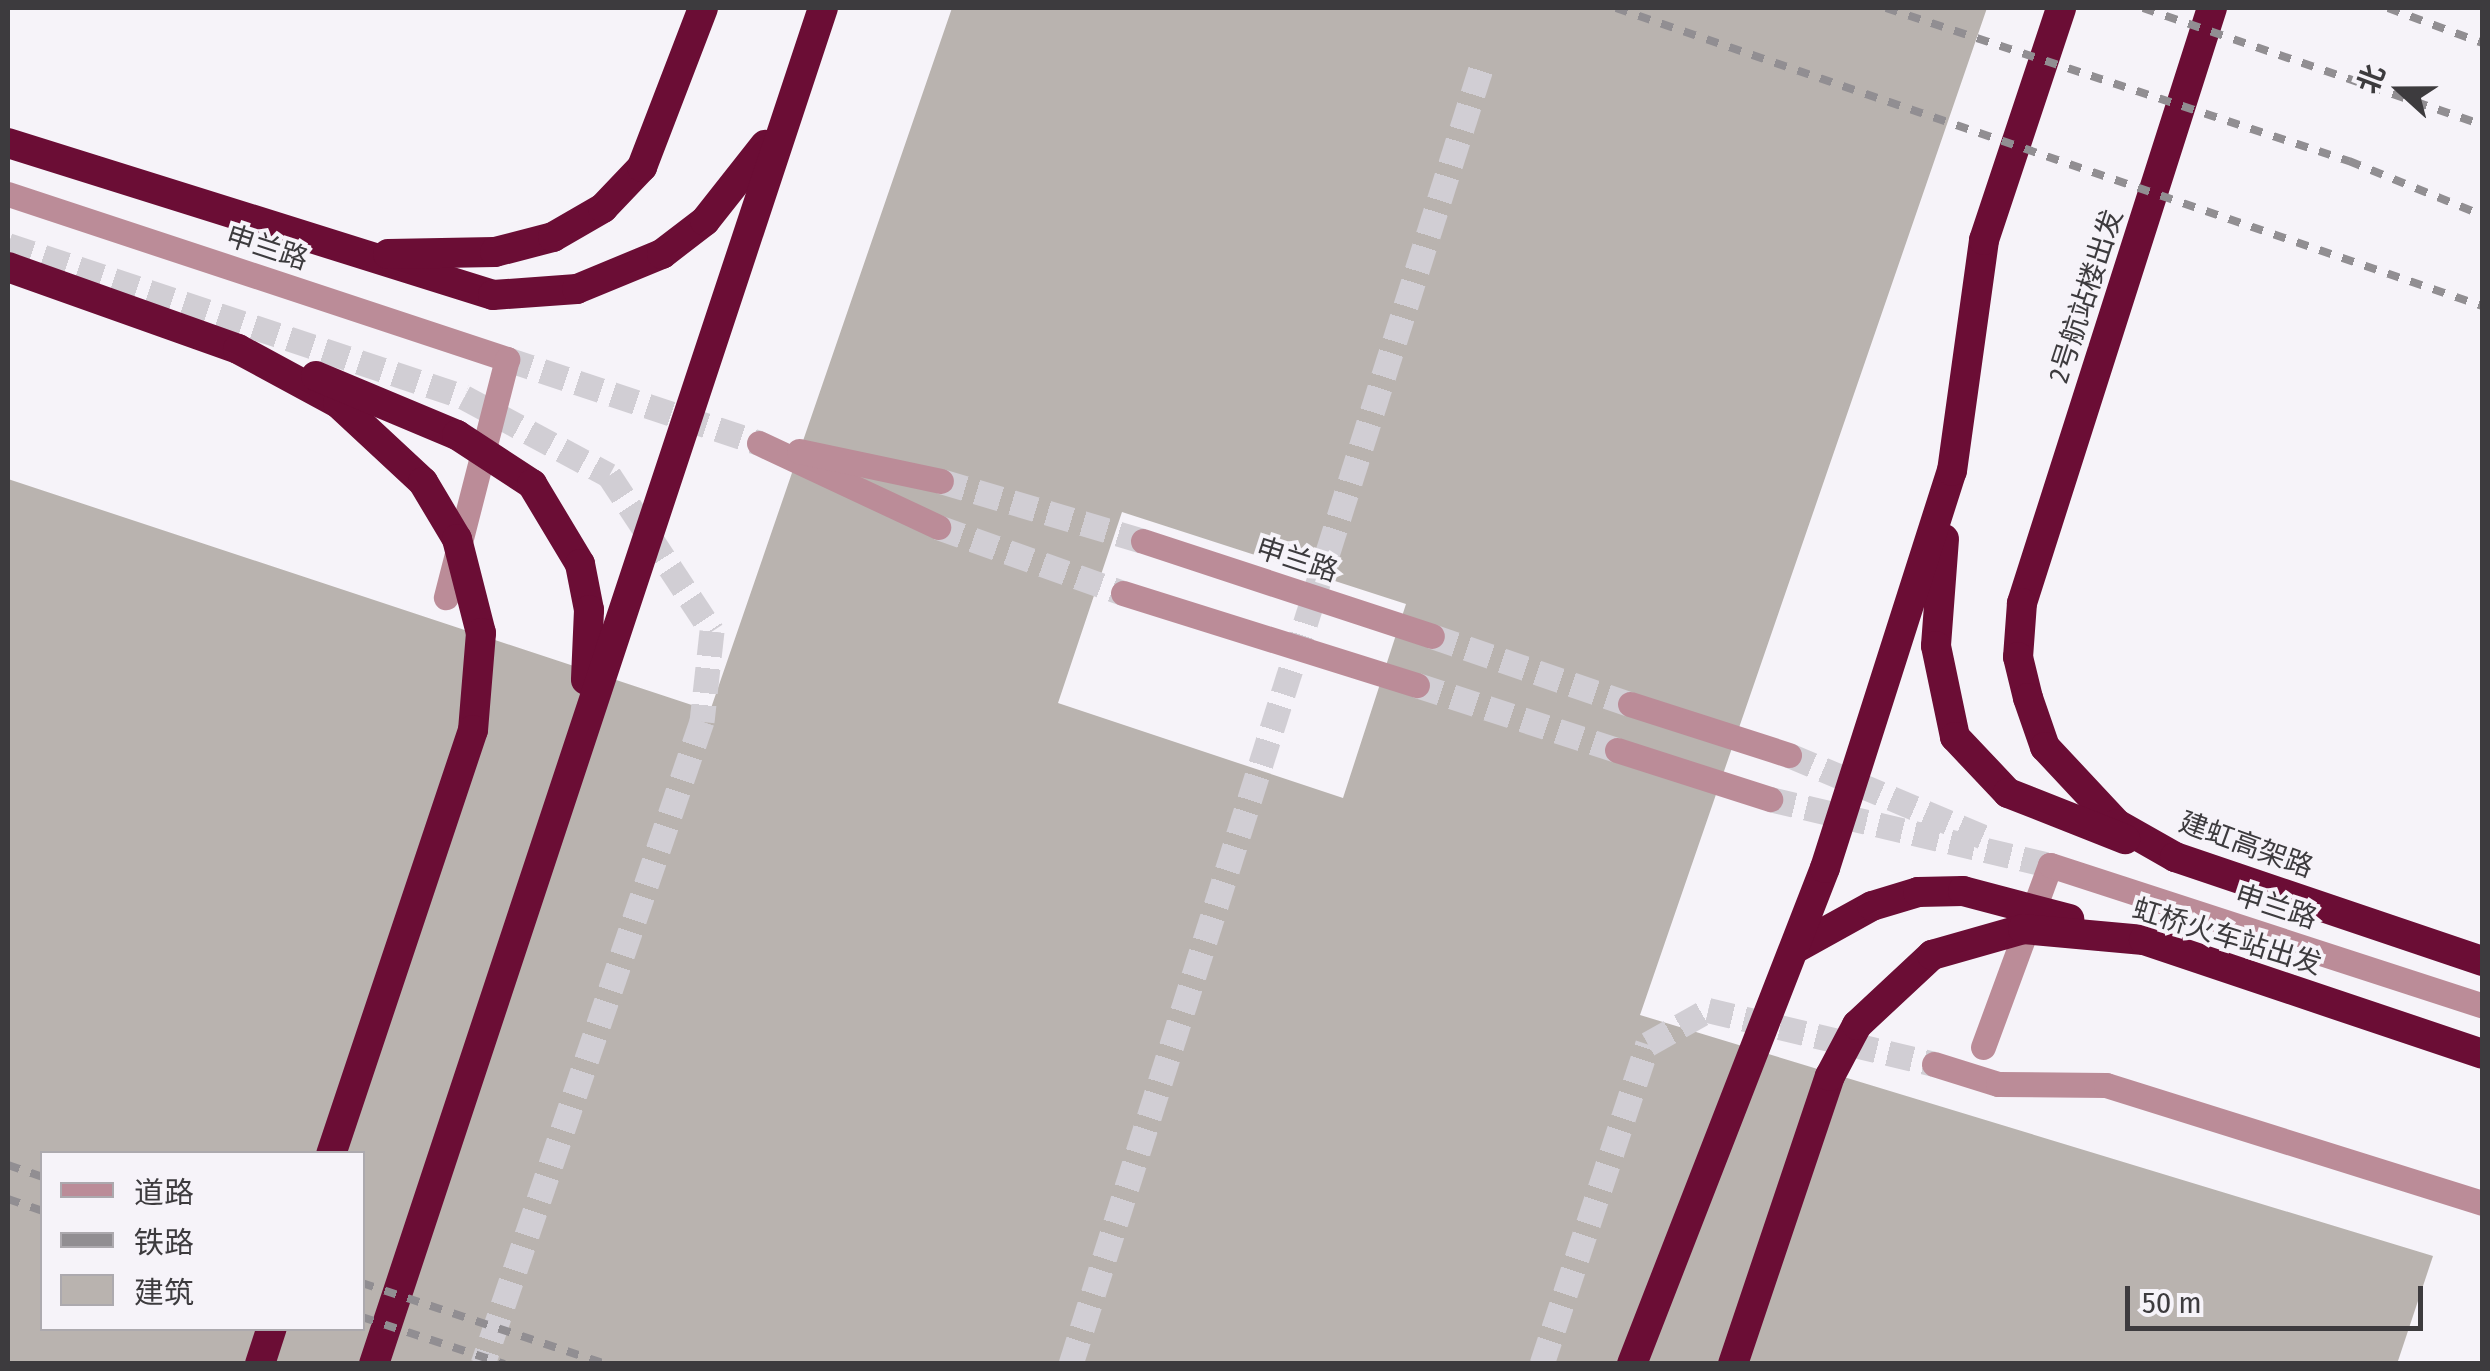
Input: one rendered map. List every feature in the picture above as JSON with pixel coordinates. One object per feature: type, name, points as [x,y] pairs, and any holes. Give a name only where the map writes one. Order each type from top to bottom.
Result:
[{"type":"highway","points":[[297,238],[433,258],[554,237],[603,208],[642,166],[702,8]]},
{"type":"highway","points":[[374,1364],[578,738],[823,8]]},
{"type":"highway","points":[[2061,8],[1984,240],[1936,609],[1942,692],[1955,737],[2008,793],[2174,857]]},
{"type":"highway","name":"2号航站楼出发","points":[[2022,604],[2212,8]]},
{"type":"highway","points":[[8,143],[451,288],[493,296],[577,289],[662,254],[706,221],[788,109]]},
{"type":"highway","points":[[8,267],[414,414],[532,484],[563,524],[589,610],[578,738]]},
{"type":"highway","points":[[238,349],[338,403],[423,482],[457,539],[481,632],[473,730],[332,1151]]},
{"type":"highway","points":[[1632,1364],[1796,948],[1952,471]]},
{"type":"highway","name":"建虹高架路","points":[[2022,604],[2018,657],[2044,747],[2118,824],[2174,857],[2482,961]]},
{"type":"highway","points":[[1796,948],[1872,906],[1948,891],[2144,940]]},
{"type":"highway","name":"虹桥火车站出发","points":[[1734,1364],[1830,1076],[1857,1026],[1891,986],[1932,956],[2023,929],[2144,940],[2482,1054]]},
{"type":"highway","points":[[260,1364],[271,1331]]},
{"type":"street","name":"申兰路","points":[[8,194],[508,359],[446,597]]},
{"type":"street","points":[[938,528],[758,443],[941,481]]},
{"type":"street","name":"申兰路","points":[[1143,541],[1432,636]]},
{"type":"street","points":[[1123,594],[1417,685]]},
{"type":"street","points":[[1630,704],[1789,755]]},
{"type":"street","points":[[1617,750],[1770,799]]},
{"type":"street","name":"申兰路","points":[[1983,1047],[2050,865],[2482,1005]]},
{"type":"street","points":[[1934,1064],[1998,1084],[2106,1086],[2482,1203]]},
{"type":"building","points":[[952,8],[1987,8],[1640,1015],[2433,1256],[2397,1364],[8,1364],[8,479],[710,711]],"holes":[[[1122,512],[1406,604],[1343,798],[1058,703]]]},
{"type":"tunnel","points":[[1071,1364],[1482,65]]},
{"type":"tunnel","points":[[8,245],[464,397],[609,475],[712,631],[702,721],[483,1364]]},
{"type":"tunnel","points":[[507,359],[759,443]]},
{"type":"tunnel","points":[[941,481],[1143,541]]},
{"type":"tunnel","points":[[938,527],[1123,593]]},
{"type":"tunnel","points":[[1432,636],[1630,704]]},
{"type":"tunnel","points":[[1417,685],[1617,750]]},
{"type":"tunnel","points":[[1789,755],[1986,838]]},
{"type":"tunnel","points":[[1770,799],[2050,865]]},
{"type":"tunnel","points":[[1542,1364],[1648,1044],[1708,1010],[1934,1064]]},
{"type":"railway","points":[[1616,8],[2482,306]]},
{"type":"railway","points":[[1886,8],[2349,161],[2482,215]]},
{"type":"railway","points":[[2143,8],[2482,125]]},
{"type":"railway","points":[[2388,8],[2482,43]]},
{"type":"railway","points":[[8,1165],[40,1176]]},
{"type":"railway","points":[[8,1199],[40,1210]]},
{"type":"railway","points":[[365,1284],[606,1364]]},
{"type":"railway","points":[[365,1318],[504,1364]]}]
